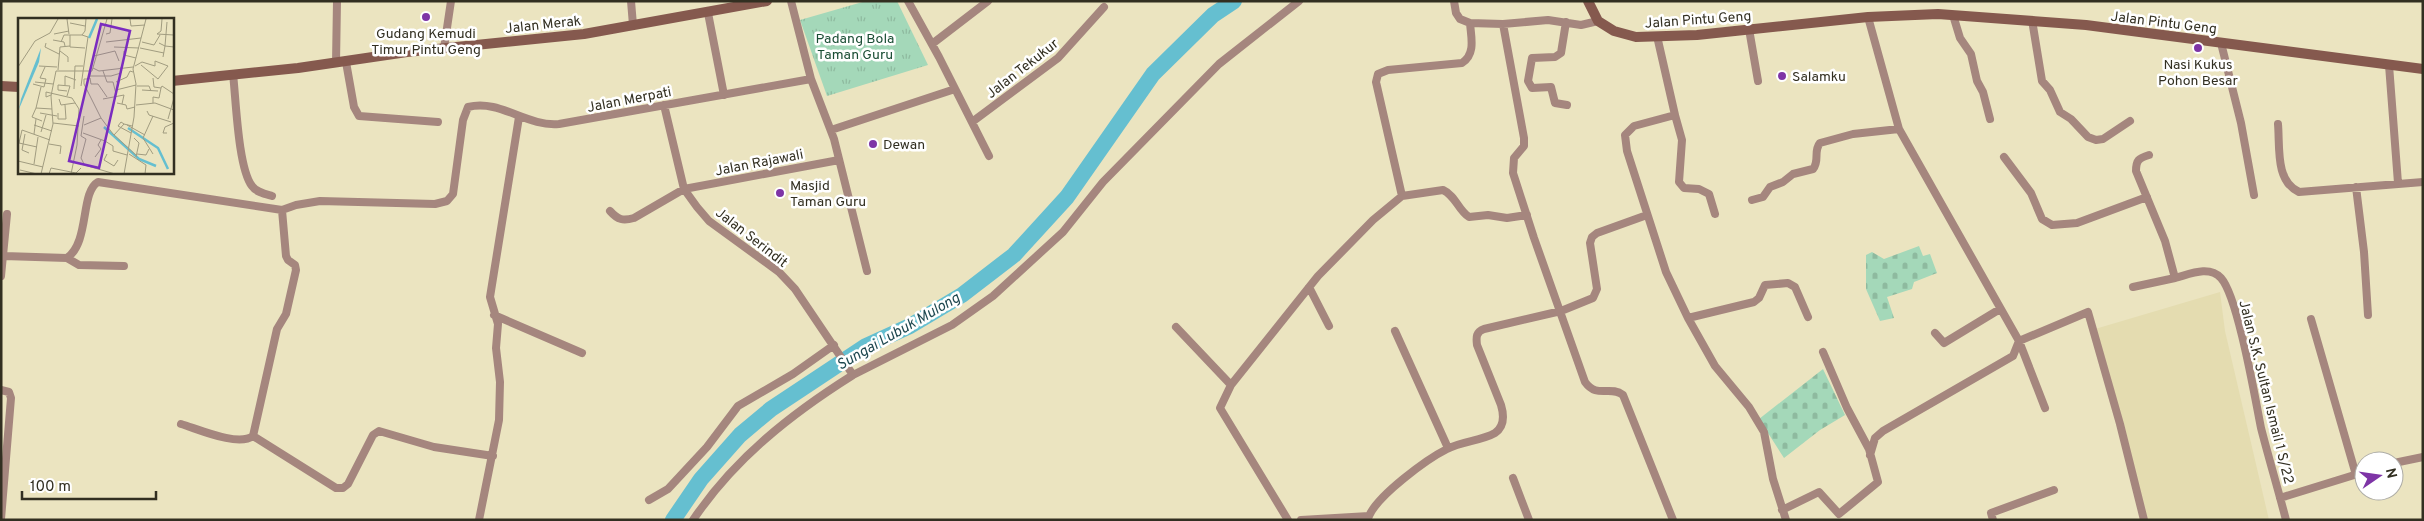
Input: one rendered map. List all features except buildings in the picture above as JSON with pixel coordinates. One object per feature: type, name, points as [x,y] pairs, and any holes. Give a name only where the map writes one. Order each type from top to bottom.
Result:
[{"type":"main road","name":"Jalan Merak","points":[[174,81],[341,63],[444,48],[584,34],[767,1]]},
{"type":"main road","points":[[1588,1],[1598,21]]},
{"type":"main road","name":"Jalan Pintu Geng","points":[[1598,21],[1625,35],[1657,36],[1749,30],[1868,17],[1922,14],[1953,15],[2032,20],[2423,69]]},
{"type":"main road","points":[[1,86],[18,87]]},
{"type":"street","points":[[337,1],[341,63],[354,108],[359,116],[438,122]]},
{"type":"street","points":[[444,48],[451,1]]},
{"type":"street","points":[[631,1],[633,25]]},
{"type":"street","points":[[791,1],[811,79],[831,130],[867,271]]},
{"type":"street","points":[[908,1],[990,156]]},
{"type":"street","points":[[932,44],[988,1]]},
{"type":"street","points":[[693,520],[744,458],[767,435],[794,414],[852,374],[952,325],[993,296],[1063,232],[1103,182],[1219,64],[1299,1]]},
{"type":"street","points":[[1454,1],[1456,13],[1460,19],[1470,23],[1503,24],[1548,20],[1581,25],[1598,21]]},
{"type":"street","name":"Jalan Tekukur","points":[[972,122],[1058,58],[1104,7]]},
{"type":"street","points":[[708,12],[724,95]]},
{"type":"street","points":[[1953,15],[1960,38],[1971,54],[1977,81],[1984,92],[1990,119]]},
{"type":"street","points":[[1868,17],[1899,129],[2019,341],[2045,408]]},
{"type":"street","points":[[2032,20],[2042,81],[2050,90],[2060,112],[2071,119],[2088,137],[2096,140],[2104,139],[2130,121]]},
{"type":"street","points":[[1566,22],[1561,53],[1555,57],[1532,58],[1528,81],[1532,88],[1551,87],[1555,103],[1567,105]]},
{"type":"street","points":[[1402,196],[1377,78],[1378,74],[1388,70],[1462,63],[1470,56],[1470,23]]},
{"type":"street","points":[[1503,24],[1524,138],[1524,146],[1514,158],[1514,173],[1527,215],[1585,382],[1590,389],[1619,391],[1626,400],[1673,520]]},
{"type":"street","points":[[1749,30],[1758,81]]},
{"type":"street","points":[[1657,36],[1682,140],[1679,182],[1684,188],[1699,190],[1709,194],[1715,214]]},
{"type":"street","points":[[2221,43],[2235,95],[2254,195]]},
{"type":"street","points":[[2390,65],[2398,184]]},
{"type":"street","points":[[233,74],[243,163],[252,187],[272,196]]},
{"type":"street","name":"Jalan Merpati","points":[[282,210],[320,201],[435,204],[447,201],[453,194],[463,120],[468,107],[488,105],[533,123],[559,124],[811,79]]},
{"type":"street","points":[[831,130],[955,88]]},
{"type":"street","name":"Jalan Serindit","points":[[664,104],[684,189],[709,221],[779,272],[795,289],[852,374]]},
{"type":"street","points":[[1676,115],[1634,126],[1625,135],[1627,151],[1666,272],[1688,318],[1715,366],[1749,407],[1764,432],[1784,514]]},
{"type":"street","points":[[479,520],[499,420],[500,382],[496,348],[498,324],[490,297],[520,117]]},
{"type":"street","points":[[2278,124],[2282,171],[2291,188],[2299,192],[2423,182]]},
{"type":"street","points":[[1752,200],[1764,197],[1770,187],[1783,182],[1793,174],[1813,169],[1817,164],[1817,148],[1820,143],[1853,134],[1899,129]]},
{"type":"street","points":[[2133,287],[2175,278],[2165,241],[2136,171],[2136,162],[2140,157],[2148,155]]},
{"type":"street","points":[[2004,157],[2031,193],[2042,219],[2052,225],[2076,223],[2147,196]]},
{"type":"street","name":"Jalan Rajawali","points":[[610,211],[620,220],[634,218],[684,189],[839,160]]},
{"type":"street","points":[[67,258],[78,247],[91,190],[98,182],[282,210],[286,256],[295,265],[296,270],[286,314],[277,330],[252,436]]},
{"type":"street","points":[[2356,187],[2364,252],[2368,315]]},
{"type":"street","points":[[1288,520],[1221,410],[1220,404],[1231,385],[1309,287],[1350,243],[1402,196],[1444,190],[1455,198],[1464,214],[1469,217],[1488,215],[1507,218],[1527,215]]},
{"type":"street","points":[[1,276],[7,214]]},
{"type":"street","points":[[1301,520],[1370,518],[1376,504],[1423,464],[1448,448],[1495,432],[1502,425],[1504,416],[1477,345],[1476,336],[1484,329],[1561,311],[1593,298],[1597,293],[1590,243],[1592,237],[1597,233],[1647,215]]},
{"type":"street","points":[[4,256],[67,258],[79,264],[124,266]]},
{"type":"street","name":"Jalan S.K. Sultan Ismail 1 S/22","points":[[2175,278],[2206,270],[2221,278],[2228,288],[2286,520]]},
{"type":"street","points":[[1688,318],[1754,302],[1760,298],[1765,286],[1788,283],[1797,289],[1808,317]]},
{"type":"street","points":[[1309,287],[1329,326]]},
{"type":"street","points":[[1935,334],[1944,343],[2000,309]]},
{"type":"street","points":[[1870,455],[1874,440],[1883,431],[2014,356],[2019,341],[2088,312],[2120,424],[2144,520]]},
{"type":"street","points":[[494,315],[582,353]]},
{"type":"street","points":[[2311,319],[2354,454]]},
{"type":"street","points":[[1176,327],[1231,385]]},
{"type":"street","points":[[1395,331],[1448,448]]},
{"type":"street","points":[[649,500],[668,490],[706,447],[738,406],[794,374],[835,347]]},
{"type":"street","points":[[1776,520],[1819,492],[1839,514],[1878,482],[1870,455],[1823,352]]},
{"type":"street","points":[[1,390],[9,392],[10,395],[4,438],[1,519]]},
{"type":"street","points":[[181,424],[230,439],[242,441],[252,436]]},
{"type":"street","points":[[252,436],[336,488],[343,488],[348,484],[373,435],[379,431],[434,447],[493,456]]},
{"type":"street","points":[[2404,461],[2423,457]]},
{"type":"street","points":[[2280,498],[2354,475]]},
{"type":"street","points":[[1513,478],[1529,520]]},
{"type":"street","points":[[1993,520],[1992,513],[2054,490]]},
{"type":"shaded area","points":[[2220,292],[2225,331],[2269,520],[2147,520],[2095,329]]},
{"type":"green space","name":"Padang Bola Taman Guru","points":[[866,1],[897,1],[928,65],[827,96],[800,20]]},
{"type":"green space","points":[[1919,246],[1923,256],[1930,254],[1937,273],[1914,282],[1912,289],[1887,297],[1894,318],[1880,321],[1866,289],[1866,255],[1872,252],[1884,259]]},
{"type":"green space","points":[[1823,369],[1845,415],[1820,430],[1784,458],[1759,419]]},
{"type":"waterway","name":"Sungai Lubuk Mulong","points":[[673,520],[701,479],[740,435],[771,409],[866,346],[910,326],[962,295],[1014,255],[1067,197],[1153,74],[1213,15],[1234,1]]},
{"type":"place","name":"Gudang Kemudi Timur Pintu Geng","points":[[426,17]]},
{"type":"place","name":"Nasi Kukus Pohon Besar","points":[[2198,48]]},
{"type":"place","name":"Salamku","points":[[1782,76]]},
{"type":"place","name":"Dewan","points":[[873,144]]},
{"type":"place","name":"Masjid Taman Guru","points":[[780,193]]}]
